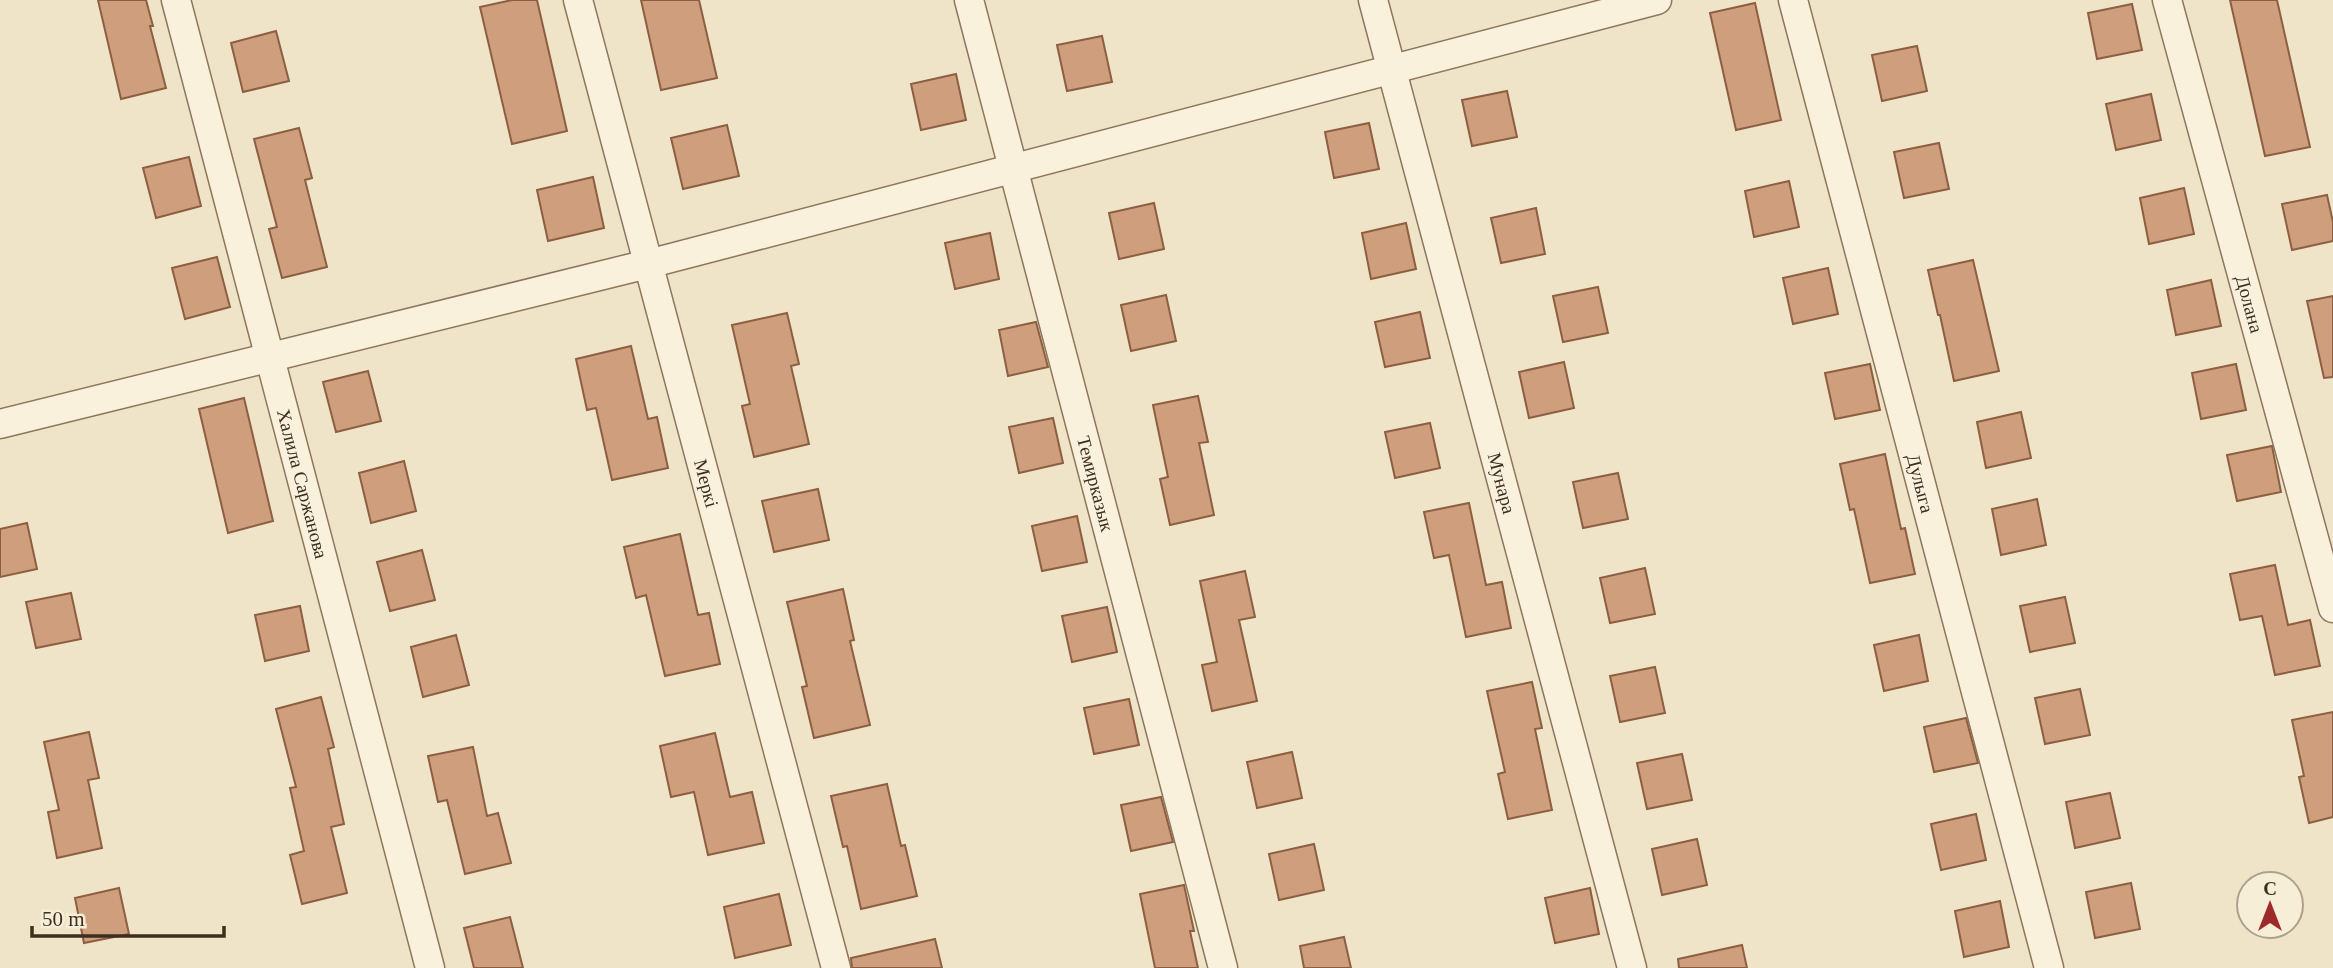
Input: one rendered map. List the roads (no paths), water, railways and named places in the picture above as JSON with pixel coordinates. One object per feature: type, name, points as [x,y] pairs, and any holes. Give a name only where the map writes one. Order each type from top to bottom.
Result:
[{"type":"street","name":"Халила Саржанова","points":[[176,0],[430,968]]},
{"type":"street","name":"Меркі","points":[[578,0],[836,968]]},
{"type":"street","name":"Темирказык","points":[[969,0],[1223,968]]},
{"type":"street","name":"Мунара","points":[[1373,0],[1632,968]]},
{"type":"street","points":[[0,424],[648,264],[1657,0]]},
{"type":"street","name":"Дулыга","points":[[1793,0],[2049,968]]},
{"type":"street","name":"Долана","points":[[2167,0],[2333,608]]}]
